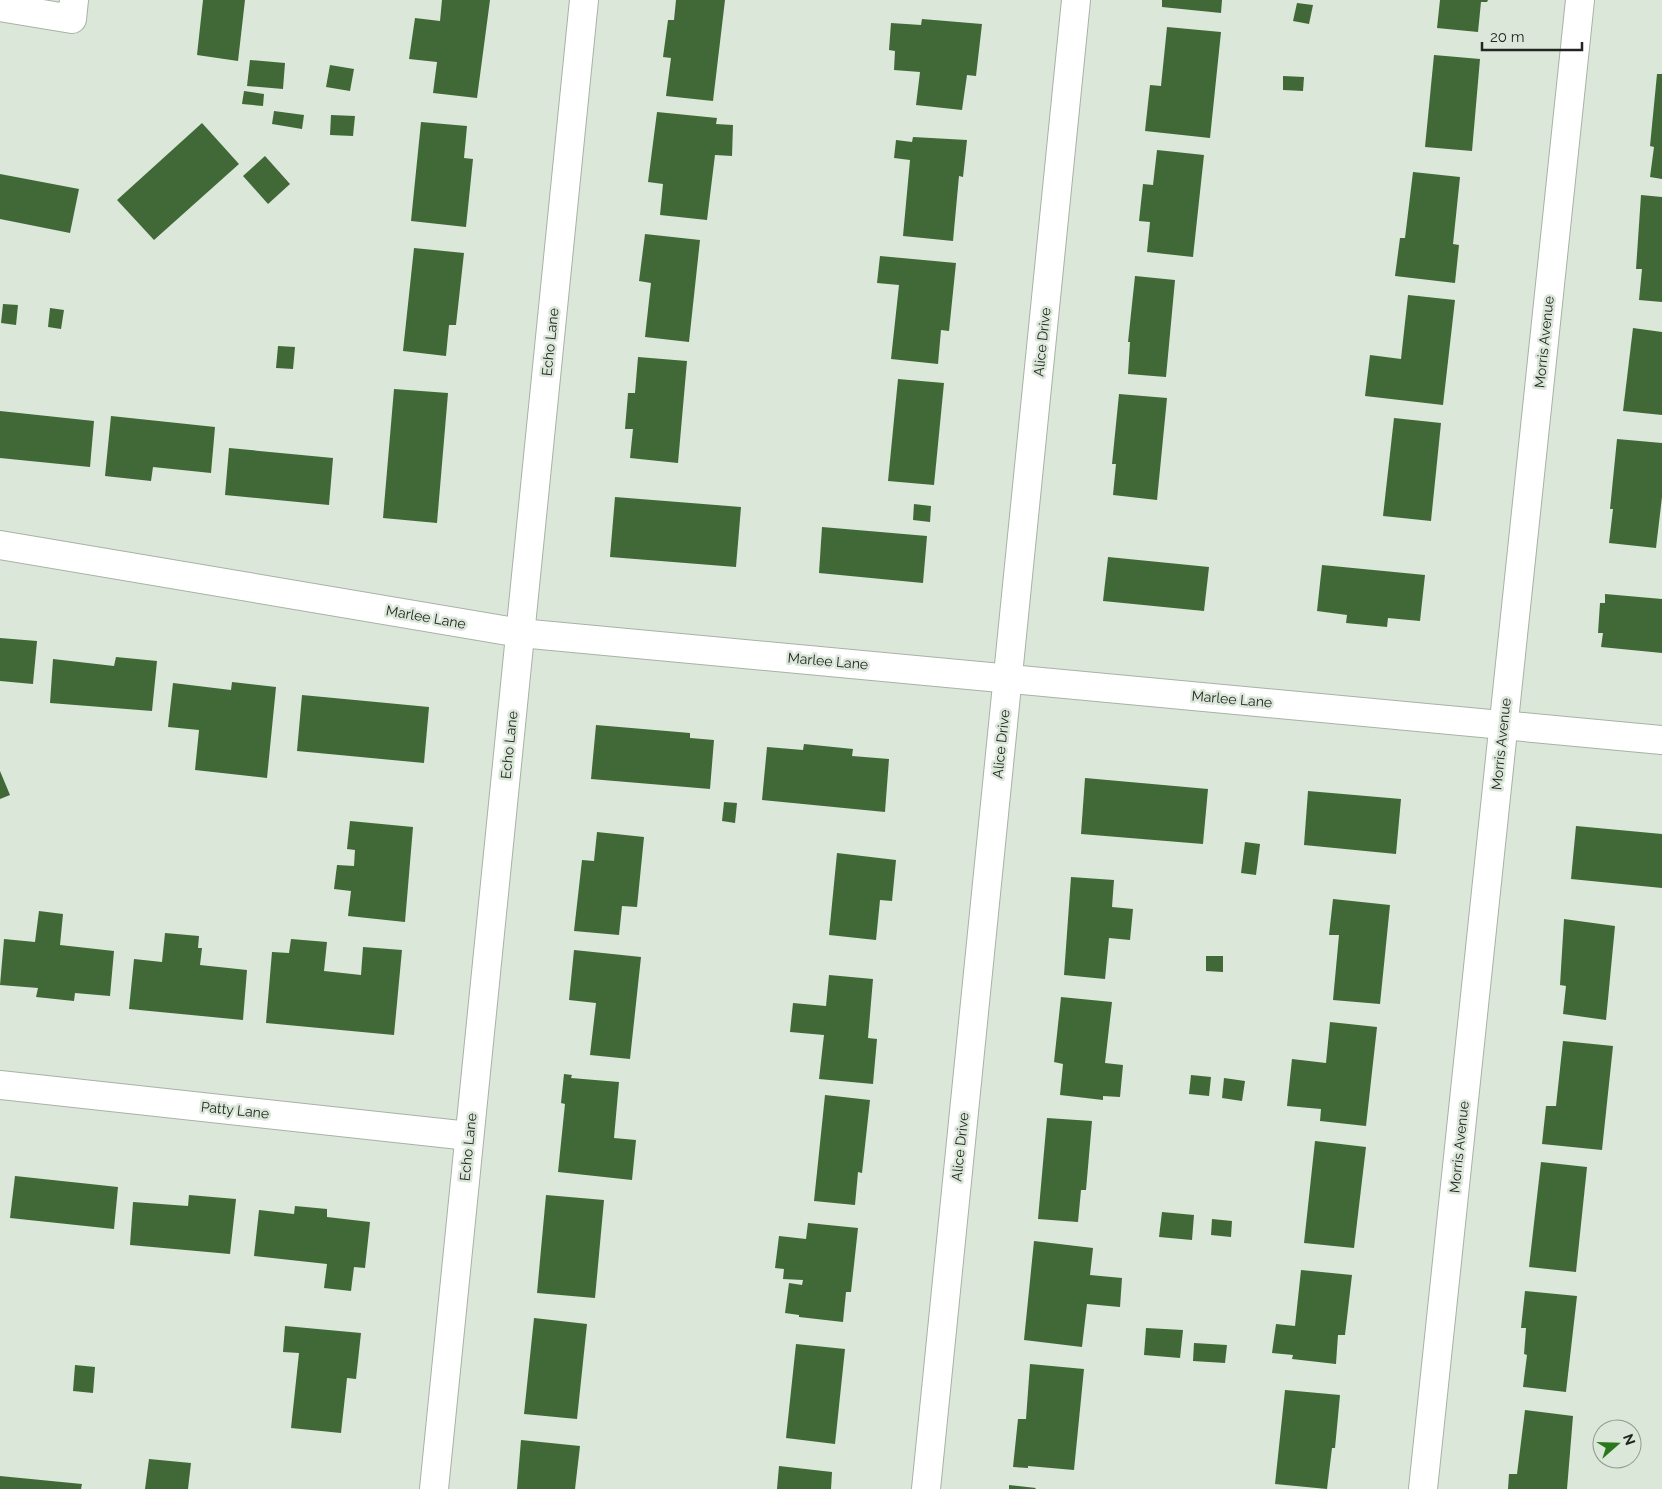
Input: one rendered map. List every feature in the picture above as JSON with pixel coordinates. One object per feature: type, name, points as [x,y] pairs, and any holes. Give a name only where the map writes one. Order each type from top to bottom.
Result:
[{"type":"street","points":[[0,7],[72,19],[74,0]]},
{"type":"street","name":"Echo Lane","points":[[434,1489],[584,0]]},
{"type":"street","name":"Alice Drive","points":[[926,1489],[1076,0]]},
{"type":"street","name":"Morris Avenue","points":[[1423,1489],[1580,0]]},
{"type":"street","name":"Marlee Lane","points":[[0,545],[520,633],[1662,740]]},
{"type":"street","name":"Patty Lane","points":[[0,1085],[470,1136]]},
{"type":"building","points":[[203,0],[245,0],[238,61],[197,55]]},
{"type":"building","points":[[442,0],[490,0],[477,98],[433,93],[437,62],[409,59],[415,18],[440,21]]},
{"type":"building","points":[[676,0],[725,0],[713,101],[666,96],[671,58],[663,57],[668,20],[674,20]]},
{"type":"building","points":[[1162,0],[1222,0],[1221,13],[1162,7]]},
{"type":"building","points":[[1440,0],[1488,0],[1487,2],[1481,2],[1478,32],[1437,28]]},
{"type":"building","points":[[1297,3],[1313,5],[1309,24],[1293,21]]},
{"type":"building","points":[[922,19],[982,24],[976,76],[967,75],[962,110],[916,105],[920,72],[894,70],[895,51],[889,50],[891,23],[921,25]]},
{"type":"building","points":[[1167,27],[1221,32],[1210,138],[1145,131],[1150,85],[1161,86]]},
{"type":"building","points":[[1434,55],[1480,59],[1472,151],[1425,147]]},
{"type":"building","points":[[250,60],[285,63],[283,89],[247,86]]},
{"type":"building","points":[[330,65],[354,69],[350,91],[326,87]]},
{"type":"building","points":[[1657,74],[1662,74],[1662,179],[1650,177],[1654,147],[1650,146]]},
{"type":"building","points":[[1283,76],[1304,77],[1303,91],[1283,90]]},
{"type":"building","points":[[244,91],[264,94],[263,106],[242,104]]},
{"type":"building","points":[[274,111],[304,115],[302,129],[272,124]]},
{"type":"building","points":[[657,112],[717,118],[716,124],[733,125],[732,156],[715,155],[707,220],[660,215],[663,184],[648,182]]},
{"type":"building","points":[[331,115],[355,116],[353,136],[330,135]]},
{"type":"building","points":[[421,122],[467,126],[464,158],[473,159],[466,227],[411,221]]},
{"type":"building","points":[[202,123],[239,164],[154,240],[117,200]]},
{"type":"building","points":[[913,137],[967,140],[963,177],[959,176],[953,241],[903,236],[910,160],[894,158],[896,140],[912,142]]},
{"type":"building","points":[[1157,150],[1204,155],[1193,257],[1147,252],[1150,222],[1139,221],[1143,184],[1153,185]]},
{"type":"building","points":[[265,156],[290,184],[268,204],[243,176]]},
{"type":"building","points":[[1413,172],[1460,177],[1453,244],[1459,245],[1455,283],[1395,276],[1400,238],[1405,238]]},
{"type":"building","points":[[0,174],[79,189],[70,233],[0,219]]},
{"type":"building","points":[[1641,195],[1662,197],[1662,302],[1639,300],[1642,269],[1636,269]]},
{"type":"building","points":[[645,234],[700,240],[689,342],[645,337],[651,283],[639,281]]},
{"type":"building","points":[[414,248],[464,253],[456,325],[449,325],[446,356],[403,351]]},
{"type":"building","points":[[880,256],[956,263],[949,331],[941,330],[938,364],[891,359],[899,285],[877,283]]},
{"type":"building","points":[[1135,276],[1175,280],[1166,377],[1128,374],[1130,342],[1128,342]]},
{"type":"building","points":[[1408,295],[1455,300],[1443,405],[1365,396],[1370,355],[1401,359]]},
{"type":"building","points":[[3,304],[18,305],[16,325],[1,323]]},
{"type":"building","points":[[50,308],[64,310],[61,329],[48,327]]},
{"type":"building","points":[[1633,328],[1662,332],[1662,415],[1623,411]]},
{"type":"building","points":[[278,346],[295,347],[293,369],[276,368]]},
{"type":"building","points":[[638,357],[687,361],[678,463],[630,458],[633,429],[625,429],[628,393],[635,393]]},
{"type":"building","points":[[898,379],[944,383],[934,485],[888,481]]},
{"type":"building","points":[[394,389],[448,393],[437,523],[383,518]]},
{"type":"building","points":[[1119,394],[1167,398],[1157,500],[1113,495],[1116,464],[1112,464]]},
{"type":"building","points":[[0,411],[94,421],[90,467],[0,458]]},
{"type":"building","points":[[111,416],[215,427],[211,473],[153,467],[151,481],[105,476]]},
{"type":"building","points":[[1394,418],[1441,423],[1431,521],[1383,516]]},
{"type":"building","points":[[1617,439],[1662,443],[1662,497],[1656,548],[1609,543],[1613,509],[1610,509]]},
{"type":"building","points":[[229,448],[333,458],[329,505],[225,495]]},
{"type":"building","points":[[615,497],[741,507],[736,567],[610,557]]},
{"type":"building","points":[[914,504],[931,506],[930,522],[913,520]]},
{"type":"building","points":[[822,527],[927,536],[923,583],[819,573]]},
{"type":"building","points":[[1108,557],[1209,567],[1204,611],[1103,601]]},
{"type":"building","points":[[1322,565],[1425,575],[1420,621],[1388,618],[1387,627],[1346,623],[1347,615],[1317,611]]},
{"type":"building","points":[[1605,594],[1662,599],[1662,653],[1601,647],[1603,633],[1598,633],[1600,603],[1605,603]]},
{"type":"building","points":[[0,638],[37,641],[33,684],[0,681]]},
{"type":"building","points":[[116,657],[157,661],[152,711],[50,703],[53,659],[114,666]]},
{"type":"building","points":[[232,682],[276,687],[267,778],[195,770],[199,730],[168,727],[173,683],[231,690]]},
{"type":"building","points":[[302,695],[429,707],[424,763],[297,751]]},
{"type":"building","points":[[596,725],[690,733],[690,738],[714,740],[710,789],[591,779]]},
{"type":"building","points":[[804,744],[853,749],[852,756],[889,759],[885,812],[762,800],[767,747],[803,750]]},
{"type":"building","points":[[0,771],[10,795],[0,799]]},
{"type":"building","points":[[1085,778],[1208,789],[1203,844],[1081,834]]},
{"type":"building","points":[[1308,791],[1401,799],[1396,854],[1304,845]]},
{"type":"building","points":[[724,802],[737,803],[735,823],[722,821]]},
{"type":"building","points":[[350,821],[413,827],[405,922],[348,916],[351,891],[334,889],[337,865],[354,866],[355,850],[347,849]]},
{"type":"building","points":[[1576,826],[1662,834],[1662,888],[1571,879]]},
{"type":"building","points":[[597,832],[644,837],[637,907],[622,906],[619,935],[574,931],[582,860],[594,861]]},
{"type":"building","points":[[1245,842],[1260,844],[1256,875],[1241,873]]},
{"type":"building","points":[[837,853],[896,860],[892,901],[880,900],[876,940],[829,935]]},
{"type":"building","points":[[1071,877],[1114,880],[1112,907],[1133,909],[1130,940],[1109,938],[1105,979],[1064,975]]},
{"type":"building","points":[[1333,899],[1390,905],[1380,1004],[1333,1000],[1339,935],[1329,935]]},
{"type":"building","points":[[39,911],[63,914],[60,945],[114,951],[110,996],[75,993],[74,1001],[36,997],[38,988],[0,985],[4,939],[35,942]]},
{"type":"building","points":[[1564,919],[1615,926],[1606,1020],[1563,1014],[1566,986],[1560,985]]},
{"type":"building","points":[[165,933],[199,936],[198,948],[202,948],[200,965],[247,970],[243,1020],[129,1009],[134,959],[162,962]]},
{"type":"building","points":[[291,939],[327,942],[324,971],[361,975],[363,947],[402,950],[394,1035],[266,1023],[272,952],[289,953]]},
{"type":"building","points":[[574,950],[641,957],[630,1059],[590,1055],[596,1003],[569,1000]]},
{"type":"building","points":[[1206,956],[1223,956],[1223,972],[1206,971]]},
{"type":"building","points":[[829,975],[873,979],[868,1038],[877,1039],[873,1084],[819,1079],[824,1035],[790,1032],[793,1003],[826,1006]]},
{"type":"building","points":[[1061,997],[1112,1002],[1105,1063],[1123,1065],[1120,1097],[1103,1096],[1103,1100],[1060,1095],[1063,1064],[1054,1062]]},
{"type":"building","points":[[1330,1022],[1377,1027],[1366,1126],[1320,1121],[1321,1109],[1287,1106],[1292,1059],[1326,1063]]},
{"type":"building","points":[[1563,1041],[1613,1046],[1602,1150],[1542,1144],[1546,1106],[1556,1106]]},
{"type":"building","points":[[564,1074],[572,1075],[571,1078],[619,1082],[614,1138],[636,1140],[632,1180],[558,1172],[565,1104],[561,1103]]},
{"type":"building","points":[[1191,1075],[1211,1077],[1209,1096],[1189,1094]]},
{"type":"building","points":[[1224,1078],[1245,1081],[1242,1101],[1222,1098]]},
{"type":"building","points":[[825,1095],[870,1100],[862,1173],[858,1172],[855,1205],[814,1201]]},
{"type":"building","points":[[1047,1118],[1092,1121],[1086,1190],[1081,1190],[1078,1222],[1038,1219]]},
{"type":"building","points":[[1315,1141],[1366,1147],[1354,1248],[1304,1243]]},
{"type":"building","points":[[1541,1162],[1587,1167],[1576,1272],[1529,1267]]},
{"type":"building","points":[[15,1176],[118,1187],[114,1229],[10,1218]]},
{"type":"building","points":[[189,1195],[236,1199],[230,1254],[130,1245],[133,1202],[188,1206]]},
{"type":"building","points":[[546,1195],[604,1200],[595,1298],[537,1293]]},
{"type":"building","points":[[295,1206],[327,1209],[327,1217],[370,1222],[365,1268],[354,1267],[351,1291],[324,1288],[327,1264],[254,1256],[259,1210],[294,1214]]},
{"type":"building","points":[[1162,1212],[1194,1215],[1192,1240],[1159,1237]]},
{"type":"building","points":[[1212,1219],[1232,1221],[1231,1237],[1211,1235]]},
{"type":"building","points":[[808,1223],[858,1228],[851,1292],[846,1292],[843,1322],[799,1317],[799,1315],[785,1313],[789,1283],[802,1285],[803,1280],[783,1279],[784,1269],[775,1268],[779,1236],[806,1239]]},
{"type":"building","points":[[1034,1241],[1093,1248],[1090,1275],[1122,1278],[1120,1307],[1087,1304],[1082,1347],[1024,1340]]},
{"type":"building","points":[[1301,1270],[1352,1275],[1345,1335],[1338,1335],[1336,1364],[1292,1359],[1293,1355],[1272,1353],[1276,1324],[1295,1326]]},
{"type":"building","points":[[1525,1291],[1577,1296],[1566,1392],[1523,1387],[1527,1355],[1524,1354],[1526,1328],[1521,1328]]},
{"type":"building","points":[[534,1318],[587,1324],[577,1419],[524,1414]]},
{"type":"building","points":[[285,1326],[361,1333],[356,1379],[347,1378],[341,1433],[291,1428],[299,1353],[283,1352]]},
{"type":"building","points":[[1146,1328],[1183,1330],[1180,1358],[1144,1355]]},
{"type":"building","points":[[1194,1343],[1227,1345],[1225,1363],[1193,1361]]},
{"type":"building","points":[[796,1344],[845,1349],[835,1444],[786,1438]]},
{"type":"building","points":[[1030,1364],[1084,1369],[1074,1470],[1028,1466],[1028,1468],[1013,1467],[1018,1419],[1026,1419]]},
{"type":"building","points":[[75,1365],[95,1367],[93,1393],[73,1391]]},
{"type":"building","points":[[1285,1390],[1340,1395],[1335,1448],[1332,1448],[1327,1489],[1275,1484]]},
{"type":"building","points":[[1525,1410],[1573,1416],[1567,1489],[1508,1489],[1509,1474],[1517,1474]]},
{"type":"building","points":[[521,1440],[580,1446],[575,1489],[517,1489]]},
{"type":"building","points":[[149,1459],[191,1463],[188,1489],[145,1489]]},
{"type":"building","points":[[779,1466],[832,1472],[831,1489],[777,1489]]},
{"type":"building","points":[[0,1476],[82,1484],[81,1489],[0,1489]]},
{"type":"building","points":[[1009,1485],[1036,1488],[1009,1489]]}]
